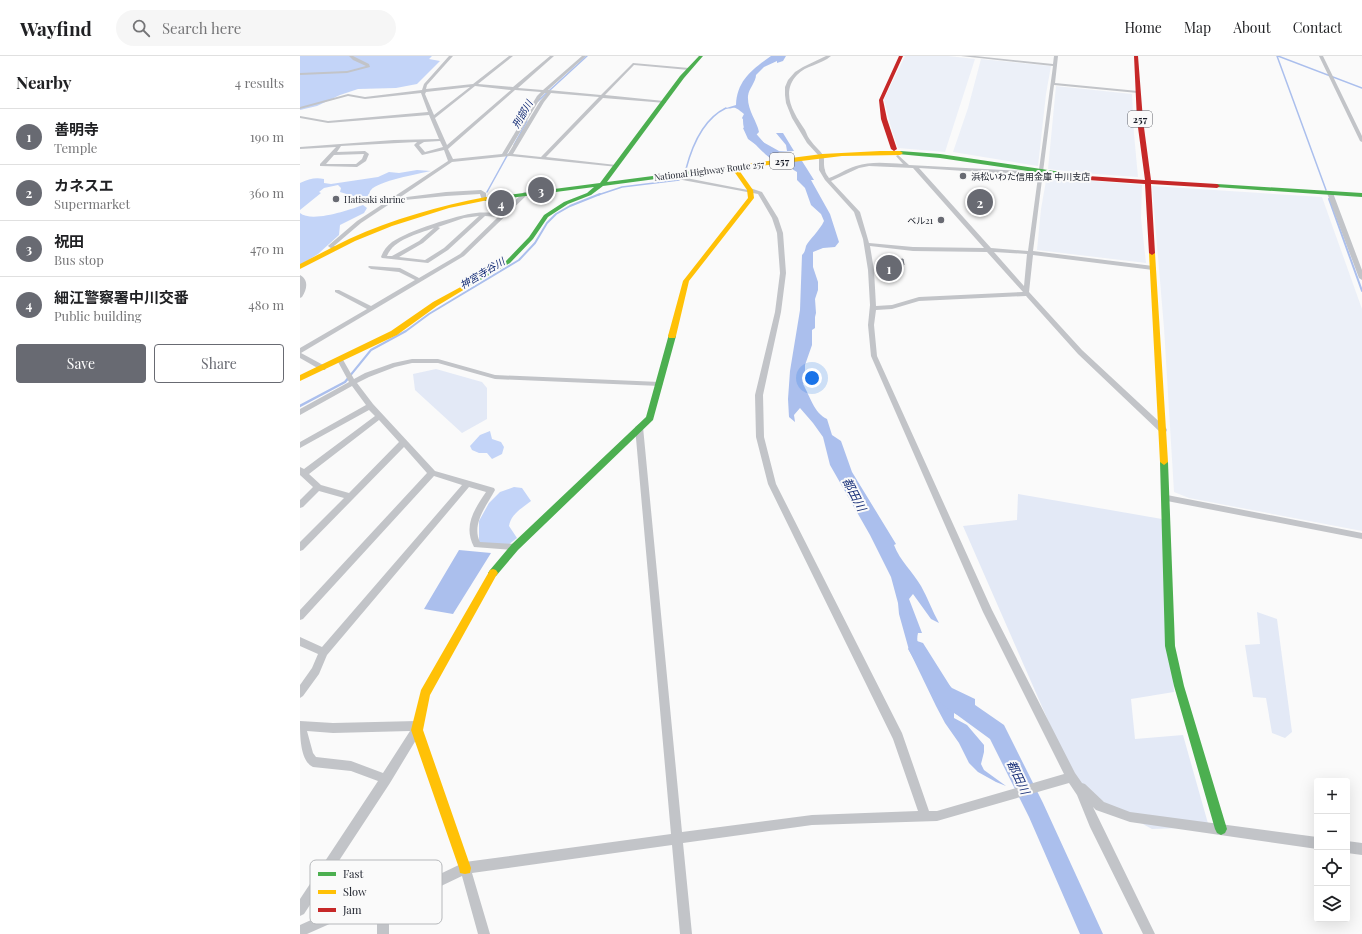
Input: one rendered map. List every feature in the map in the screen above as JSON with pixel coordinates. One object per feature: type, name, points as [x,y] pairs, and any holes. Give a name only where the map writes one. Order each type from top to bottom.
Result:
[{"type":"main road","points":[[300,378],[394,333],[435,304],[508,262],[531,238],[546,216],[566,203],[589,194],[603,183],[689,69],[701,56]]},
{"type":"main road","points":[[896,152],[884,119],[881,100],[901,56]]},
{"type":"main road","name":"257","points":[[1136,56],[1138,92],[1148,182]]},
{"type":"main road","name":"National Highway Route 257","points":[[300,268],[334,248],[399,222],[430,212],[484,199],[820,156],[880,152],[904,153],[940,156],[1091,178],[1362,196]]},
{"type":"main road","points":[[465,868],[417,728],[425,694],[491,575],[515,547],[650,418],[686,281],[751,198],[750,191],[734,167]]},
{"type":"main road","points":[[1148,182],[1167,498],[1170,646],[1178,686],[1221,829]]},
{"type":"street","points":[[300,74],[347,72],[368,67],[368,65],[354,59],[351,56]]},
{"type":"street","points":[[451,56],[425,86],[423,94],[452,161]]},
{"type":"street","points":[[300,117],[318,122],[328,122],[433,116],[476,85],[511,56]]},
{"type":"street","points":[[423,140],[416,145],[424,154],[446,148],[552,56]]},
{"type":"street","points":[[508,155],[548,91],[584,56]]},
{"type":"street","points":[[548,91],[589,56]]},
{"type":"street","points":[[829,56],[795,74],[790,83],[787,103],[793,119],[820,156],[822,170],[828,180],[857,212],[862,224],[868,244],[872,270],[873,308],[871,325],[874,356],[988,612],[1070,777],[1081,791],[1094,823],[1148,934]]},
{"type":"street","points":[[963,56],[1055,65]]},
{"type":"street","points":[[1027,293],[1037,193],[1037,171],[1056,56]]},
{"type":"street","points":[[1321,56],[1362,141]]},
{"type":"street","points":[[543,158],[633,64],[689,69]]},
{"type":"street","points":[[1052,84],[1138,92]]},
{"type":"street","points":[[300,108],[348,95],[364,98],[476,85],[664,102]]},
{"type":"street","points":[[300,148],[443,140]]},
{"type":"street","points":[[333,154],[364,152],[367,154],[364,160],[357,166],[322,165],[340,145]]},
{"type":"street","points":[[896,152],[911,166],[989,250],[1080,352],[1163,430]]},
{"type":"street","points":[[334,248],[331,246],[336,240],[391,201],[452,161],[508,155],[616,166]]},
{"type":"street","points":[[828,180],[866,165],[911,166],[1026,173],[1037,171]]},
{"type":"street","points":[[674,174],[680,178],[760,193],[775,218],[780,233],[783,273],[778,312],[759,395],[760,437],[772,484],[898,737],[926,816]]},
{"type":"street","points":[[391,201],[446,194],[481,192],[483,193],[484,199]]},
{"type":"street","points":[[300,351],[462,255],[526,193]]},
{"type":"street","points":[[1330,193],[1362,278]]},
{"type":"street","points":[[484,214],[446,249],[426,262],[384,257],[386,250],[396,241],[440,225],[471,215],[484,214],[502,216]]},
{"type":"street","points":[[393,258],[421,242],[440,225]]},
{"type":"street","points":[[868,244],[891,249],[989,250],[1031,253],[1153,268]]},
{"type":"street","points":[[371,267],[400,270],[419,280]]},
{"type":"street","points":[[300,277],[304,286],[300,296]]},
{"type":"street","points":[[337,291],[372,309]]},
{"type":"street","points":[[873,308],[892,307],[919,299],[1027,293]]},
{"type":"street","points":[[300,355],[323,368]]},
{"type":"street","points":[[340,360],[370,406],[432,473],[491,490],[477,515],[473,527],[474,540],[477,545],[515,547]]},
{"type":"street","points":[[300,412],[351,379],[367,375],[393,365],[412,362],[438,361],[495,377],[660,384]]},
{"type":"street","points":[[300,445],[370,406]]},
{"type":"street","points":[[350,497],[318,487],[302,472],[379,416]]},
{"type":"street","points":[[639,427],[686,934]]},
{"type":"street","points":[[300,548],[404,442]]},
{"type":"street","points":[[300,616],[432,473]]},
{"type":"street","points":[[300,693],[316,671],[324,652],[468,484]]},
{"type":"street","points":[[300,505],[318,487]]},
{"type":"street","points":[[1167,498],[1362,536]]},
{"type":"street","points":[[300,640],[324,652]]},
{"type":"street","points":[[300,726],[333,728],[417,728]]},
{"type":"street","points":[[333,860],[386,779],[417,728]]},
{"type":"street","points":[[300,730],[302,732],[308,755],[313,762],[351,766],[386,779]]},
{"type":"street","points":[[442,880],[465,868],[678,837],[818,819],[937,816],[1070,777]]},
{"type":"street","points":[[1070,777],[1100,806],[1130,817],[1314,843]]},
{"type":"street","points":[[1350,847],[1362,849]]},
{"type":"street","points":[[465,868],[484,934]]},
{"type":"street","points":[[300,910],[310,895]]},
{"type":"street","points":[[300,931],[315,924]]},
{"type":"shaded area","points":[[300,56],[432,56],[429,59],[440,61],[417,84],[396,88],[358,89],[340,95],[317,106],[300,110]]},
{"type":"shaded area","points":[[905,56],[948,56],[975,59],[945,152],[898,148],[884,99]]},
{"type":"shaded area","points":[[981,59],[1051,66],[1046,94],[1038,166],[953,152],[968,108]]},
{"type":"shaded area","points":[[1056,86],[1132,94],[1138,177],[1048,169]]},
{"type":"shaded area","points":[[417,170],[431,171],[399,178],[382,184],[371,190],[368,196],[363,199],[340,192],[341,188],[338,185],[324,188],[319,192],[321,193],[300,210],[300,183],[306,180],[321,178],[324,179],[324,183],[331,184],[378,177],[389,172],[399,173]]},
{"type":"shaded area","points":[[1047,175],[1142,185],[1141,218],[1146,263],[1037,250],[1041,209]]},
{"type":"shaded area","points":[[1152,186],[1322,197],[1362,309],[1362,531],[1189,498],[1174,492],[1164,328]]},
{"type":"shaded area","points":[[363,205],[367,208],[364,213],[340,225],[339,235],[318,254],[300,265],[300,213],[313,217],[331,215]]},
{"type":"shaded area","points":[[436,369],[482,382],[487,388],[487,419],[462,433],[415,390],[413,374]]},
{"type":"shaded area","points":[[490,431],[492,439],[501,442],[504,447],[502,454],[492,459],[487,453],[479,453],[472,450],[470,446],[480,435]]},
{"type":"shaded area","points":[[514,487],[522,488],[531,501],[517,512],[510,522],[509,526],[517,538],[508,545],[479,544],[479,521],[489,503],[500,492]]},
{"type":"shaded area","points":[[1018,494],[1162,519],[1174,692],[1131,699],[1135,739],[1183,735],[1209,827],[1152,829],[1108,805],[1075,782],[963,526],[1017,520]]},
{"type":"shaded area","points":[[1257,612],[1277,619],[1292,732],[1285,738],[1272,733],[1266,698],[1253,697],[1245,645],[1260,644]]},
{"type":"water","points":[[771,56],[786,56],[783,61],[777,63],[777,61],[764,67],[756,75],[750,90],[748,96],[749,106],[759,132],[754,137],[779,151],[787,151],[786,145],[776,133],[783,133],[794,151],[778,152],[786,159],[802,161],[814,180],[811,180],[830,214],[839,242],[835,247],[823,248],[813,252],[813,267],[818,282],[818,290],[815,299],[815,328],[812,330],[812,345],[805,365],[805,381],[803,384],[819,413],[827,419],[832,435],[841,441],[852,472],[896,544],[894,545],[900,556],[921,586],[939,623],[931,619],[913,594],[909,599],[922,633],[918,633],[917,639],[919,651],[933,679],[936,673],[952,688],[975,699],[975,705],[973,705],[955,697],[960,712],[964,718],[954,713],[954,718],[967,725],[984,745],[981,764],[984,770],[1006,786],[978,772],[969,763],[959,743],[945,723],[909,650],[891,577],[870,535],[830,465],[823,437],[800,408],[794,415],[795,422],[789,417],[788,399],[790,371],[800,310],[802,255],[807,244],[824,221],[821,214],[811,205],[805,188],[797,180],[797,172],[775,159],[748,139],[743,128],[745,127],[745,122],[742,118],[744,114],[736,108],[723,109],[736,105],[739,89],[747,76]]},
{"type":"water","points":[[459,550],[491,553],[453,614],[424,609]]},
{"type":"building","points":[[903,259],[904,265],[886,268],[882,262]]},
{"type":"waterway","name":"刑部川","points":[[538,101],[587,56]]},
{"type":"waterway","points":[[1277,56],[1326,190]]},
{"type":"waterway","points":[[1278,56],[1362,88]]},
{"type":"waterway","name":"神宮寺谷川","points":[[686,169],[695,142],[705,126],[711,119],[726,108]]},
{"type":"waterway","name":"都田川","points":[[747,118],[748,129],[770,155],[792,166]]},
{"type":"waterway","name":"刑部川","points":[[514,145],[527,121]]},
{"type":"waterway","name":"刑部川","points":[[487,192],[508,154]]},
{"type":"waterway","name":"神宮寺谷川","points":[[598,195],[622,187],[679,180]]},
{"type":"waterway","name":"神宮寺谷川","points":[[349,377],[371,350],[406,331],[429,314],[519,260],[535,243],[547,223],[556,214],[570,206],[600,194]]},
{"type":"waterway","points":[[1329,199],[1362,291]]},
{"type":"waterway","name":"神宮寺谷川","points":[[300,406],[345,382],[350,376]]},
{"type":"waterway","name":"都田川","points":[[917,649],[945,695],[997,732],[1036,810],[1092,934]]},
{"type":"traffic: fast","points":[[468,285],[508,262],[531,238],[546,216],[566,203],[589,194],[603,183],[682,77],[701,56]]},
{"type":"traffic: fast","points":[[900,153],[940,156],[1088,178]]},
{"type":"traffic: fast","points":[[486,199],[744,166]]},
{"type":"traffic: fast","points":[[1217,186],[1362,195]]},
{"type":"traffic: fast","points":[[493,573],[515,547],[650,418],[672,336]]},
{"type":"traffic: fast","points":[[1164,462],[1170,646],[1179,686],[1221,829]]},
{"type":"traffic: slow","points":[[744,166],[842,154],[880,152],[900,153]]},
{"type":"traffic: slow","points":[[672,336],[686,281],[751,198],[750,190],[734,167]]},
{"type":"traffic: slow","points":[[300,267],[352,240],[409,218],[467,202],[486,199]]},
{"type":"traffic: slow","points":[[1152,253],[1164,462]]},
{"type":"traffic: slow","points":[[300,378],[394,333],[435,304],[468,285]]},
{"type":"traffic: slow","points":[[465,868],[417,730],[425,694],[493,573]]},
{"type":"traffic: jam","points":[[894,149],[884,119],[881,100],[901,56]]},
{"type":"traffic: jam","points":[[1088,178],[1148,182],[1140,120],[1136,56]]},
{"type":"traffic: jam","points":[[1152,253],[1148,182],[1217,186]]},
{"type":"place","name":"浜松いわた信用金庫 中川支店","points":[[963,176]]},
{"type":"place","name":"祝田","points":[[541,190]]},
{"type":"place","name":"Hatisaki shrine","points":[[336,199]]},
{"type":"place","name":"カネスエ","points":[[980,202]]},
{"type":"place","name":"細江警察署中川交番","points":[[501,203]]},
{"type":"place","name":"ベル21","points":[[941,220]]},
{"type":"place","name":"善明寺","points":[[889,268]]}]
